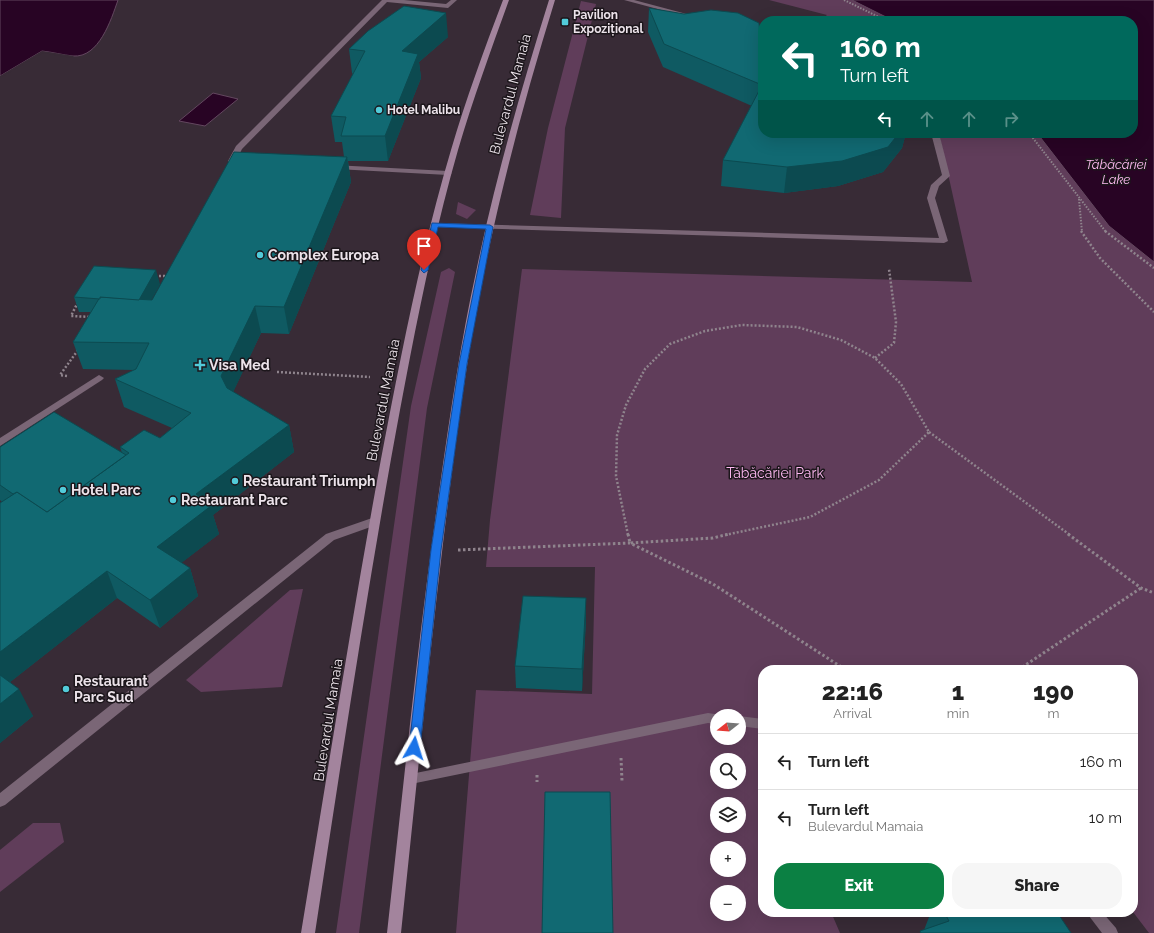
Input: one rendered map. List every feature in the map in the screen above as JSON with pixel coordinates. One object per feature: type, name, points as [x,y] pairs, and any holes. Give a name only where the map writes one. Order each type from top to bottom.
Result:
[{"type":"main road","name":"Bulevardul Mamaia","points":[[308,933],[375,521],[404,362],[448,173],[471,97],[506,0]]},
{"type":"main road","name":"Bulevardul Mamaia","points":[[394,933],[436,550],[463,364],[490,227],[516,122],[552,0]]},
{"type":"street","points":[[234,164],[239,148],[386,0],[448,6],[454,0]]},
{"type":"street","points":[[628,0],[702,19]]},
{"type":"street","points":[[435,225],[944,241],[931,198],[935,185],[946,176],[936,138]]},
{"type":"street","points":[[327,167],[448,173]]},
{"type":"street","points":[[0,444],[100,378]]},
{"type":"street","points":[[0,801],[330,537],[375,521]]},
{"type":"street","points":[[411,779],[710,718]]},
{"type":"street","points":[[746,722],[758,723]]},
{"type":"street","points":[[1097,917],[1111,933]]},
{"type":"path","points":[[844,0],[877,16]]},
{"type":"path","points":[[1033,138],[1105,232],[1154,268]]},
{"type":"path","points":[[1079,198],[1081,230],[1100,258],[1154,312]]},
{"type":"path","points":[[875,358],[894,343],[896,322],[889,269]]},
{"type":"path","points":[[151,276],[166,276]]},
{"type":"path","points":[[81,296],[71,316],[94,317]]},
{"type":"path","points":[[630,543],[616,476],[617,435],[626,405],[645,369],[670,344],[705,331],[742,325],[797,327],[841,340],[875,358],[901,384],[929,432],[1141,588],[1154,593]]},
{"type":"path","points":[[79,349],[60,375],[100,378]]},
{"type":"path","points":[[277,372],[370,377]]},
{"type":"path","points":[[436,550],[630,543],[713,538],[810,517],[879,480],[929,432]]},
{"type":"path","points":[[630,543],[713,584],[838,665]]},
{"type":"path","points":[[1026,665],[1141,588]]},
{"type":"path","points":[[620,750],[622,782]]},
{"type":"green space","name":"Tăbăcăriei Park","points":[[769,0],[1154,0],[1154,933],[1149,933],[1137,917],[1138,665],[758,665],[758,917],[833,917],[840,933],[456,933],[476,690],[592,694],[595,567],[486,567],[490,520],[522,269],[972,282],[940,138],[1138,138],[1138,16],[826,16],[827,15]]},
{"type":"green space","points":[[581,1],[596,4],[565,128],[561,218],[530,215],[548,128]]},
{"type":"green space","points":[[458,202],[476,210],[467,219],[456,214]]},
{"type":"green space","points":[[449,268],[455,272],[427,408],[359,933],[336,933],[411,406],[441,272]]},
{"type":"green space","points":[[303,589],[282,687],[201,692],[186,680],[290,590]]},
{"type":"green space","points":[[33,823],[60,823],[64,842],[0,892],[0,850]]},
{"type":"water","points":[[0,0],[118,0],[108,27],[97,44],[90,51],[82,55],[73,56],[42,51],[0,76]]},
{"type":"water","name":"Tăbăcăriei Lake","points":[[852,0],[1154,0],[1154,262],[1109,226],[1041,138],[1138,138],[1138,16],[884,16]]},
{"type":"water","points":[[213,93],[238,99],[205,126],[179,121]]},
{"type":"pier","points":[[42,51],[74,56],[72,58],[43,53],[0,78],[0,76]]},
{"type":"building","name":"Hotel Malibu","points":[[404,6],[446,13],[402,51],[418,54],[385,136],[341,136],[346,117],[331,116],[365,51],[349,49],[368,31]]},
{"type":"building","points":[[649,8],[684,14],[711,10],[738,13],[758,23],[758,83],[664,44]]},
{"type":"building","points":[[758,93],[758,138],[895,138],[888,147],[842,161],[787,167],[723,160]]},
{"type":"building","points":[[234,152],[347,157],[284,307],[255,306],[221,376],[227,388],[289,425],[196,494],[211,506],[157,547],[190,568],[150,600],[107,571],[0,652],[0,503],[17,492],[47,512],[129,453],[120,447],[144,430],[160,438],[191,413],[115,379],[136,369],[149,343],[73,342],[100,297],[152,300]]},
{"type":"building","points":[[94,266],[156,270],[139,300],[74,297]]},
{"type":"building","points":[[54,412],[126,455],[47,512],[17,492],[13,494],[0,485],[0,447]]},
{"type":"building","points":[[523,596],[586,598],[582,669],[515,666]]},
{"type":"building","points":[[0,675],[19,689],[0,704]]},
{"type":"building","points":[[545,792],[610,792],[613,933],[542,933]]},
{"type":"building","points":[[947,917],[1060,917],[1071,933],[921,933],[920,931],[949,921]]},
{"type":"place","name":"Pavilion Expozițional","points":[[565,22]]},
{"type":"place","name":"Hotel Malibu","points":[[379,110]]},
{"type":"place","name":"Complex Europa","points":[[260,255]]},
{"type":"place","name":"Visa Med","points":[[200,365]]},
{"type":"place","name":"Restaurant Triumph","points":[[235,481]]},
{"type":"place","name":"Hotel Parc","points":[[63,490]]},
{"type":"place","name":"Restaurant Parc","points":[[173,500]]},
{"type":"place","name":"Restaurant Parc Sud","points":[[66,689]]},
{"type":"route","points":[[414,748],[436,550],[463,364],[490,227],[435,225],[424,270]]}]
